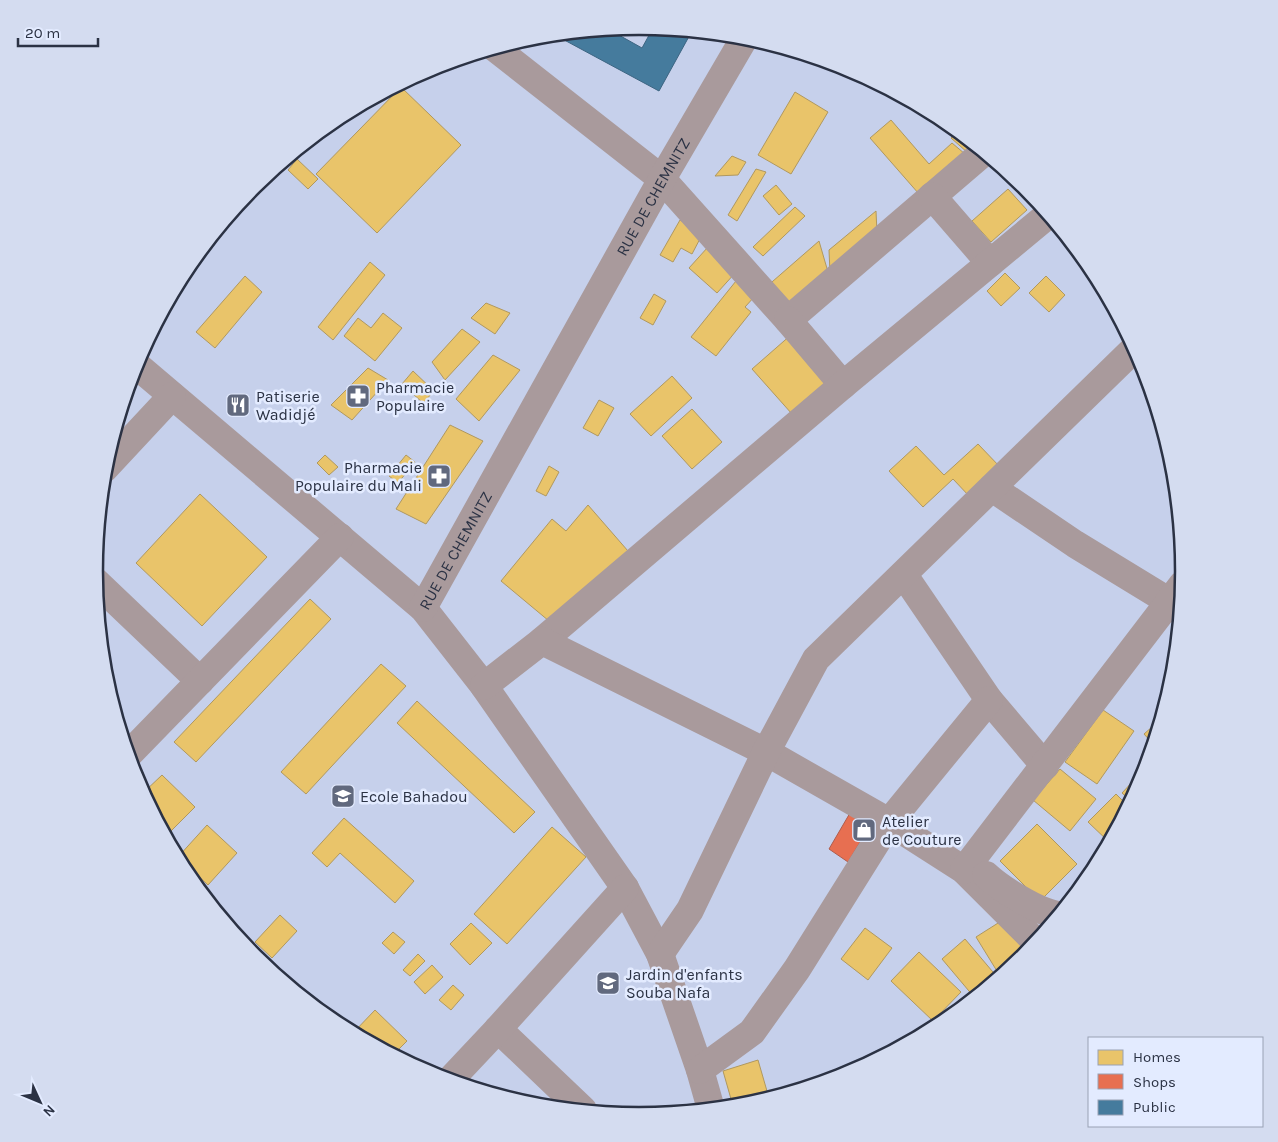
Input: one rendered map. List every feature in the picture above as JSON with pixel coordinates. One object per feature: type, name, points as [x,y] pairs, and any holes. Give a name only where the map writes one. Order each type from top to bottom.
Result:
[{"type":"street","name":"RUE DE CHEMNITZ","points":[[709,1102],[660,954],[625,888],[484,686],[423,608],[662,179],[741,45]]},
{"type":"street","points":[[500,53],[662,179],[788,320],[843,385]]},
{"type":"street","points":[[788,320],[978,157]]},
{"type":"street","points":[[932,196],[990,263]]},
{"type":"street","points":[[484,686],[542,641],[843,385],[1043,219]]},
{"type":"street","points":[[660,954],[690,910],[766,752],[816,659],[1129,354]]},
{"type":"street","points":[[142,370],[423,608]]},
{"type":"street","points":[[115,457],[172,396]]},
{"type":"street","points":[[992,488],[1075,544],[1174,598]]},
{"type":"street","points":[[134,749],[340,537]]},
{"type":"street","points":[[904,575],[989,700],[1045,766]]},
{"type":"street","points":[[104,589],[200,682]]},
{"type":"street","points":[[968,866],[1174,603]]},
{"type":"street","points":[[542,641],[766,752],[968,866],[997,885],[1035,906],[1051,912]]},
{"type":"street","points":[[700,1070],[752,1032],[797,969],[889,822],[989,700]]},
{"type":"street","points":[[968,866],[1031,936]]},
{"type":"street","points":[[455,1074],[625,888]]},
{"type":"street","points":[[498,1029],[575,1103]]},
{"type":"building: Homes","points":[[403,89],[461,145],[377,233],[316,174],[394,95]]},
{"type":"building: Homes","points":[[795,92],[828,112],[791,174],[758,155]]},
{"type":"building: Homes","points":[[891,120],[929,164],[952,143],[965,154],[919,194],[870,138]]},
{"type":"building: Homes","points":[[952,137],[971,150],[968,153],[951,138]]},
{"type":"building: Homes","points":[[732,156],[746,162],[738,175],[715,176]]},
{"type":"building: Homes","points":[[297,159],[318,179],[308,189],[288,170]]},
{"type":"building: Homes","points":[[756,169],[766,172],[737,221],[728,215]]},
{"type":"building: Homes","points":[[776,185],[792,204],[779,215],[763,196]]},
{"type":"building: Homes","points":[[1008,189],[1027,210],[991,242],[972,221]]},
{"type":"building: Homes","points":[[795,207],[805,216],[763,256],[753,247]]},
{"type":"building: Homes","points":[[876,211],[877,233],[830,273],[829,250]]},
{"type":"building: Homes","points":[[680,220],[703,233],[692,254],[681,248],[673,262],[660,255]]},
{"type":"building: Homes","points":[[819,241],[828,272],[786,311],[765,288]]},
{"type":"building: Homes","points":[[708,247],[736,272],[717,293],[689,268]]},
{"type":"building: Homes","points":[[370,262],[385,275],[333,340],[318,327]]},
{"type":"building: Homes","points":[[1005,273],[1020,288],[1001,306],[987,291]]},
{"type":"building: Homes","points":[[245,276],[262,292],[215,348],[196,332]]},
{"type":"building: Homes","points":[[1046,276],[1065,295],[1049,312],[1029,293]]},
{"type":"building: Homes","points":[[736,281],[755,296],[745,307],[751,312],[716,356],[691,337]]},
{"type":"building: Homes","points":[[654,294],[666,301],[653,325],[640,318]]},
{"type":"building: Homes","points":[[486,303],[510,313],[495,334],[471,318]]},
{"type":"building: Homes","points":[[383,313],[402,328],[375,361],[344,336],[358,318],[371,328]]},
{"type":"building: Homes","points":[[462,329],[480,342],[445,380],[432,362]]},
{"type":"building: Homes","points":[[792,334],[832,379],[792,414],[752,369]]},
{"type":"building: Homes","points":[[493,355],[520,370],[479,421],[456,399]]},
{"type":"building: Homes","points":[[368,368],[388,380],[352,420],[331,405]]},
{"type":"building: Homes","points":[[413,371],[434,391],[423,403],[402,384]]},
{"type":"building: Homes","points":[[672,376],[692,398],[651,436],[630,414]]},
{"type":"building: Homes","points":[[599,400],[614,408],[598,436],[583,428]]},
{"type":"building: Homes","points":[[692,409],[722,442],[692,469],[662,436]]},
{"type":"building: Homes","points":[[450,425],[483,441],[426,524],[396,509]]},
{"type":"building: Homes","points":[[978,444],[1001,468],[970,497],[953,479],[923,507],[889,471],[916,446],[944,475]]},
{"type":"building: Homes","points":[[325,455],[338,467],[329,475],[317,463]]},
{"type":"building: Homes","points":[[406,455],[415,462],[398,483],[389,476]]},
{"type":"building: Homes","points":[[549,466],[559,472],[546,496],[536,491]]},
{"type":"building: Homes","points":[[200,494],[267,557],[202,626],[136,563]]},
{"type":"building: Homes","points":[[588,505],[628,551],[549,621],[501,581],[552,519],[566,531]]},
{"type":"building: Homes","points":[[310,599],[331,619],[196,762],[174,742]]},
{"type":"building: Homes","points":[[381,664],[406,686],[306,794],[281,772]]},
{"type":"building: Homes","points":[[417,701],[535,812],[514,833],[397,723]]},
{"type":"building: Homes","points":[[1103,710],[1134,731],[1097,784],[1065,762]]},
{"type":"building: Homes","points":[[1152,727],[1148,739],[1144,734]]},
{"type":"building: Homes","points":[[1060,769],[1096,799],[1070,831],[1033,800]]},
{"type":"building: Homes","points":[[162,775],[195,807],[171,831],[149,787]]},
{"type":"building: Homes","points":[[1131,784],[1125,796],[1122,793]]},
{"type":"building: Homes","points":[[1116,794],[1123,801],[1104,837],[1088,822]]},
{"type":"building: Homes","points":[[344,818],[414,881],[395,903],[340,853],[327,867],[312,853]]},
{"type":"building: Homes","points":[[1037,824],[1077,864],[1040,901],[1000,861]]},
{"type":"building: Homes","points":[[207,825],[237,853],[208,885],[198,876],[183,852]]},
{"type":"building: Homes","points":[[552,827],[586,857],[507,944],[474,914]]},
{"type":"building: Homes","points":[[280,915],[297,931],[272,958],[255,942]]},
{"type":"building: Homes","points":[[1006,918],[1023,944],[996,970],[976,937]]},
{"type":"building: Homes","points":[[471,923],[492,943],[470,965],[450,944]]},
{"type":"building: Homes","points":[[865,928],[892,948],[868,980],[841,959]]},
{"type":"building: Homes","points":[[393,932],[405,942],[394,954],[382,943]]},
{"type":"building: Homes","points":[[965,939],[993,973],[970,992],[942,959]]},
{"type":"building: Homes","points":[[919,952],[961,992],[932,1020],[891,981]]},
{"type":"building: Homes","points":[[418,954],[425,961],[410,976],[403,970]]},
{"type":"building: Homes","points":[[432,965],[443,977],[425,994],[414,982]]},
{"type":"building: Homes","points":[[453,985],[464,995],[451,1010],[439,1000]]},
{"type":"building: Homes","points":[[375,1010],[407,1041],[398,1050],[358,1027]]},
{"type":"building: Homes","points":[[758,1060],[767,1092],[731,1099],[723,1071]]},
{"type":"building: Shops","points":[[850,813],[868,829],[848,862],[829,849]]},
{"type":"building: Public","points":[[649,35],[688,38],[659,91],[565,41],[620,36],[642,48]]},
{"type":"place","name":"Pharmacie Populaire","points":[[358,396]]},
{"type":"place","name":"Patiserie Wadidjé","points":[[238,405]]},
{"type":"place","name":"Pharmacie Populaire du Mali","points":[[439,476]]},
{"type":"place","name":"Ecole Bahadou","points":[[343,796]]},
{"type":"place","name":"Atelier de Couture","points":[[864,830]]},
{"type":"place","name":"Jardin d'enfants Souba Nafa","points":[[608,983]]}]
